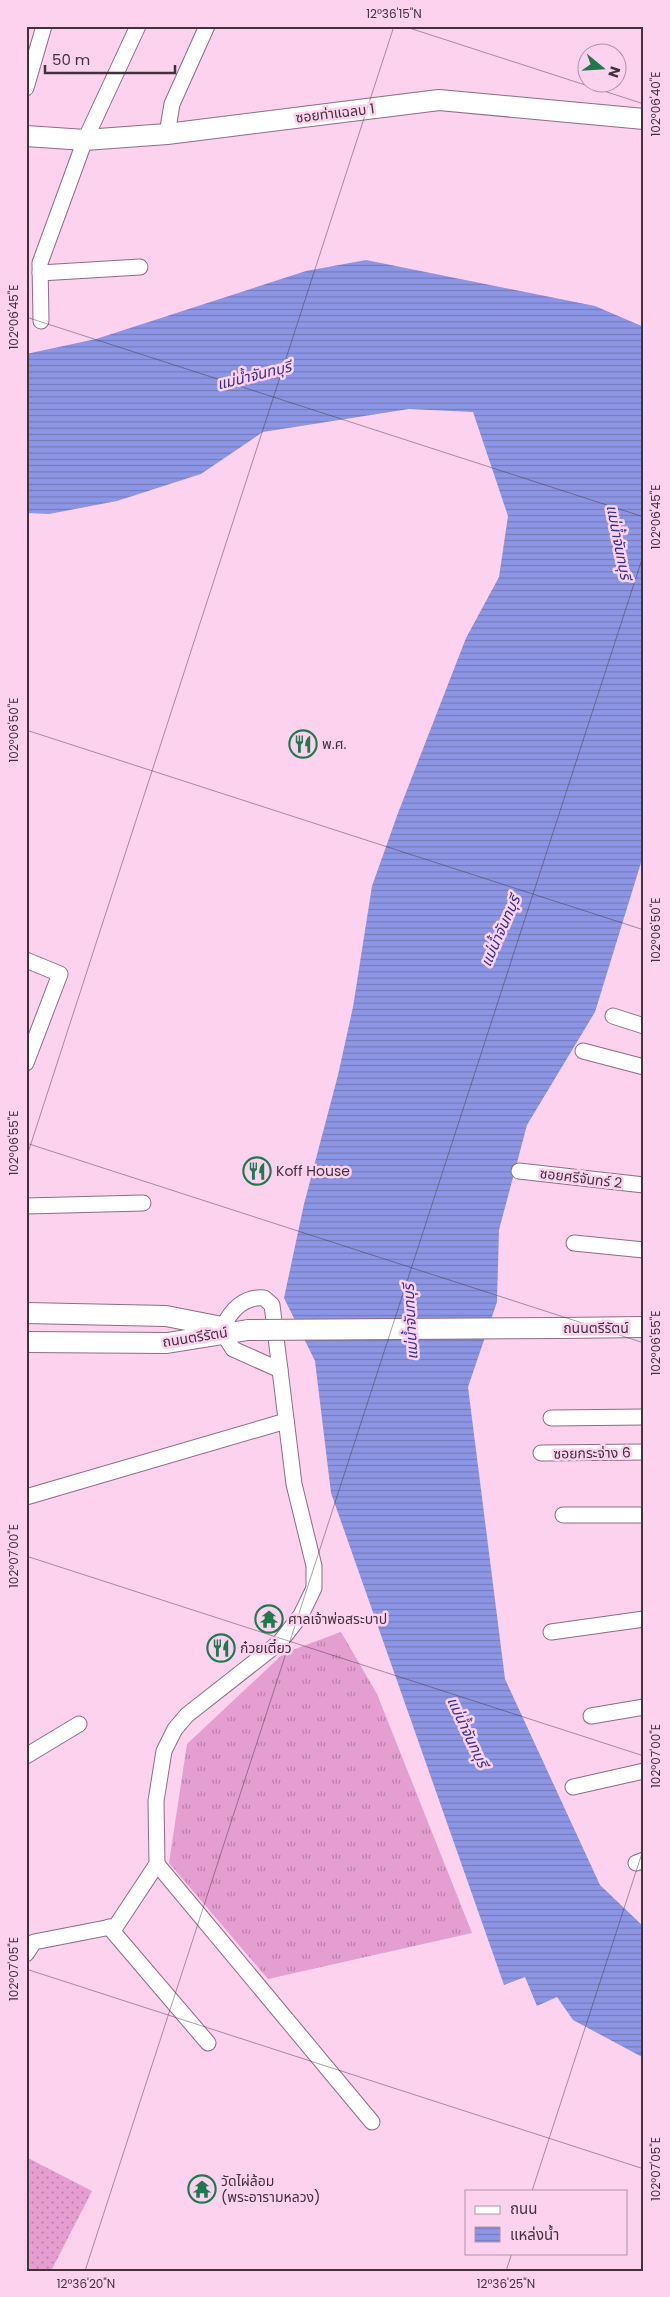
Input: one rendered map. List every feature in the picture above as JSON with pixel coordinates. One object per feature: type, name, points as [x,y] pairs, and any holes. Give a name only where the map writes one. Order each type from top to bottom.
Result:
[{"type":"main road","name":"ซอยท่าแฉลบ 1","points":[[26,136],[85,140],[167,134],[439,100],[644,119]]},
{"type":"main road","name":"ถนนตรีรัตน์","points":[[26,1313],[166,1316],[233,1330]]},
{"type":"main road","name":"ถนนตรีรัตน์","points":[[26,1342],[167,1343],[233,1330],[644,1328]]},
{"type":"street","points":[[26,88],[44,26]]},
{"type":"street","points":[[41,321],[40,263],[85,140],[138,26]]},
{"type":"street","points":[[167,134],[172,104],[207,26]]},
{"type":"street","points":[[40,273],[140,267]]},
{"type":"street","points":[[26,960],[60,974],[26,1063]]},
{"type":"street","points":[[613,1016],[644,1026]]},
{"type":"street","points":[[583,1051],[644,1067]]},
{"type":"street","name":"ซอยศรีจันทร์ 2","points":[[519,1171],[644,1185]]},
{"type":"street","points":[[26,1206],[142,1203]]},
{"type":"street","points":[[574,1243],[644,1250]]},
{"type":"street","points":[[29,1944],[116,1926],[157,1864],[156,1801],[159,1778],[164,1751],[175,1729],[187,1715],[280,1642],[301,1615],[314,1588],[314,1566],[294,1484],[273,1311],[269,1301],[259,1298],[240,1304],[230,1313],[233,1330],[233,1350],[280,1370]]},
{"type":"street","points":[[551,1418],[644,1417]]},
{"type":"street","points":[[26,1497],[286,1421]]},
{"type":"street","name":"ซอยกระจ่าง 6","points":[[541,1453],[644,1452]]},
{"type":"street","points":[[563,1514],[644,1514]]},
{"type":"street","points":[[551,1632],[644,1619]]},
{"type":"street","points":[[591,1716],[644,1706]]},
{"type":"street","points":[[27,1754],[79,1724]]},
{"type":"street","points":[[573,1787],[644,1771]]},
{"type":"street","points":[[157,1864],[372,2122]]},
{"type":"street","points":[[109,1927],[208,2043]]},
{"type":"green space","points":[[341,1632],[377,1694],[472,1933],[268,1979],[169,1863],[187,1744],[284,1653]]},
{"type":"green space","points":[[26,2157],[92,2191],[51,2271],[26,2271]]},
{"type":"water","name":"แม่น้ำจันทบุรี","points":[[366,260],[595,306],[644,327],[644,853],[595,1012],[527,1125],[499,1230],[497,1302],[468,1387],[505,1679],[600,1885],[644,1927],[644,2058],[573,2020],[557,1997],[537,2006],[525,1977],[504,1985],[331,1493],[315,1361],[284,1298],[304,1204],[338,1075],[353,1007],[372,886],[398,813],[466,638],[499,577],[508,516],[473,412],[409,409],[263,432],[201,474],[117,501],[49,514],[26,513],[26,354],[96,339],[306,271]]},
{"type":"place","name":"พ.ศ.","points":[[303,744]]},
{"type":"place","name":"Koff House","points":[[257,1171]]},
{"type":"place","name":"ศาลเจ้าพ่อสระบาป","points":[[269,1619]]},
{"type":"place","name":"ก๋วยเตี๋ยว","points":[[221,1648]]},
{"type":"place","name":"วัดไผ่ล้อม (พระอารามหลวง)","points":[[202,2189]]}]
